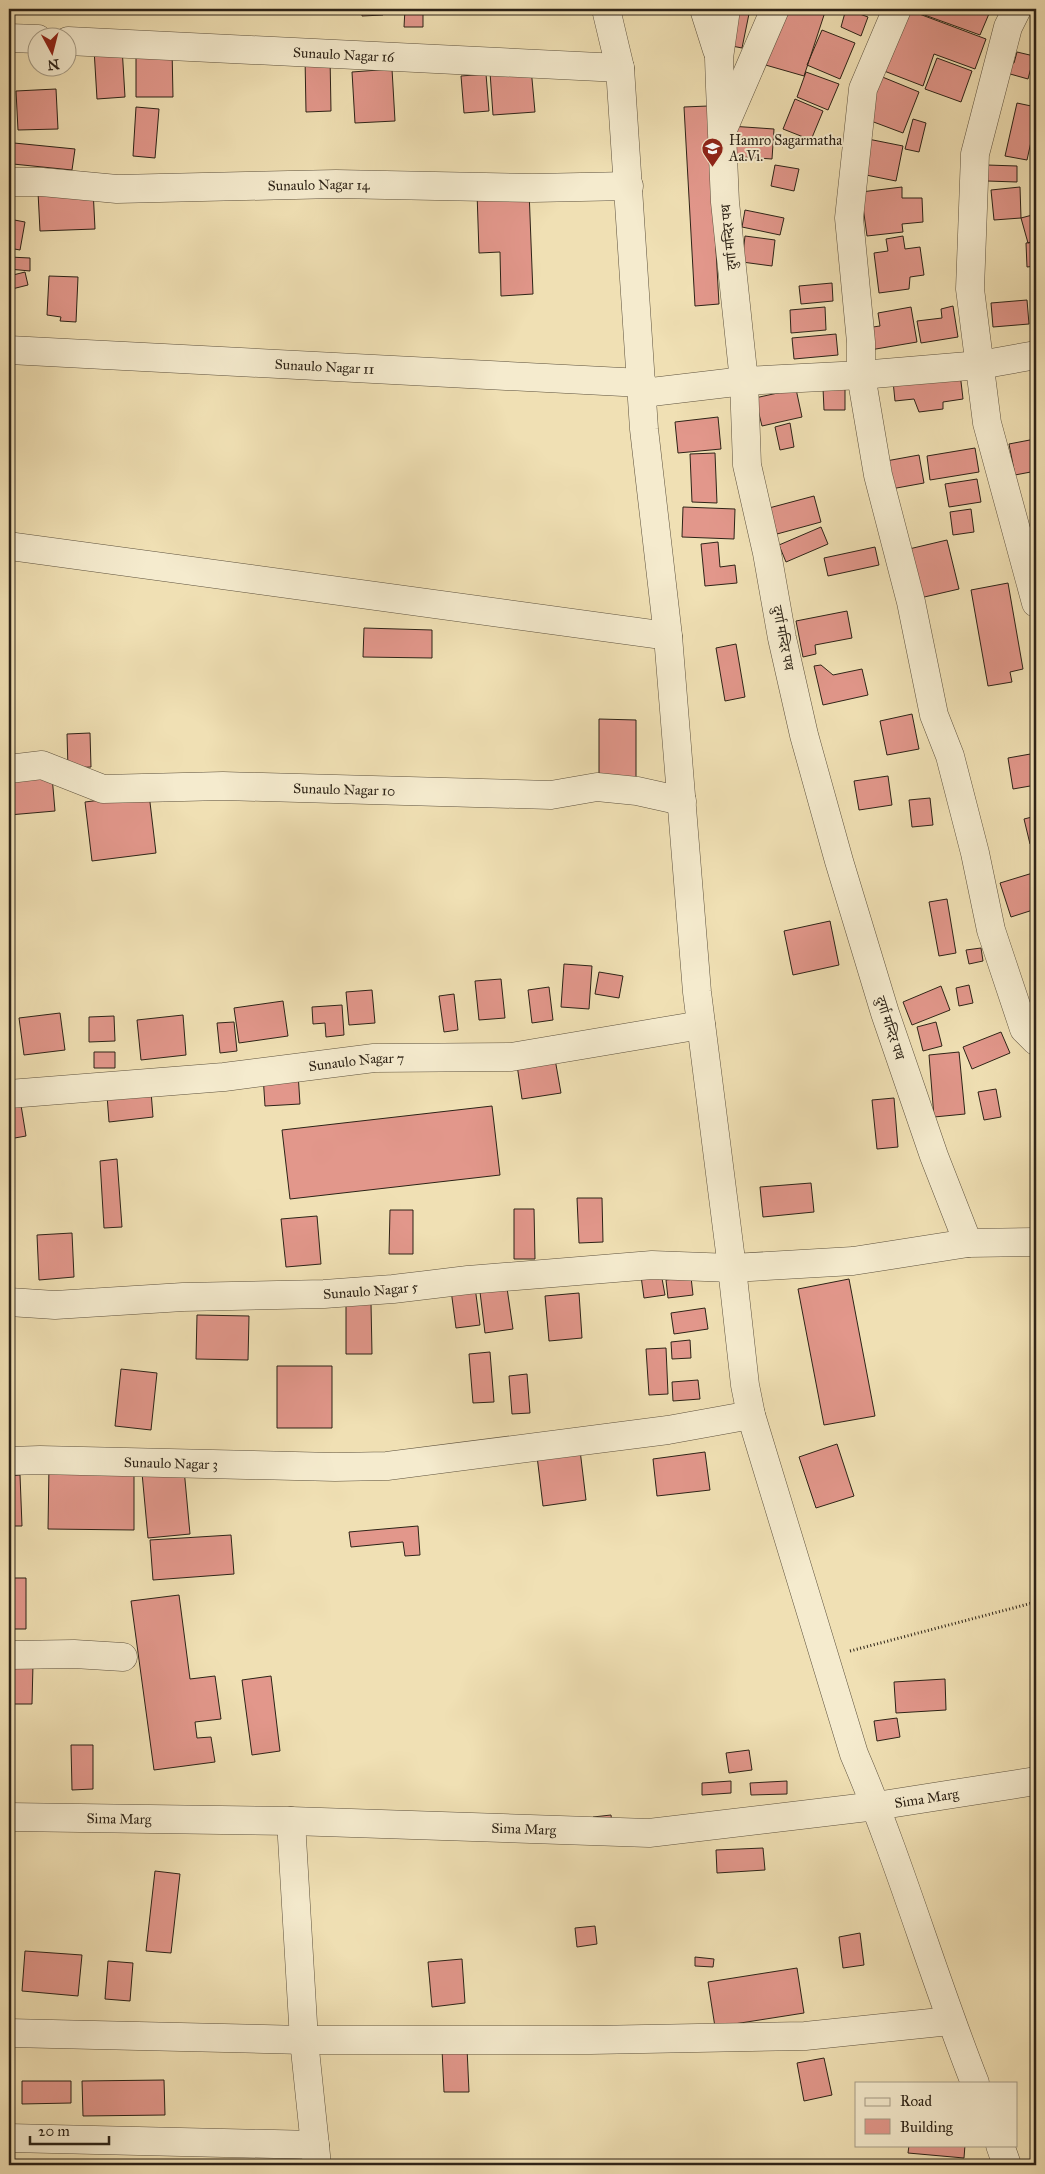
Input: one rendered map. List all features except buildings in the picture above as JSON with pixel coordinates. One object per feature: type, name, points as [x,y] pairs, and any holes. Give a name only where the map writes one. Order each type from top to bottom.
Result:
[{"type":"street","points":[[606,9],[620,68],[644,429],[668,636],[697,992],[745,1385],[751,1414],[854,1754],[876,1806],[950,2021],[975,2082]]},
{"type":"street","points":[[704,9],[719,58]]},
{"type":"street","name":"दुर्गा मन्दिर पथ","points":[[726,9],[719,58],[725,202],[744,381],[746,465],[767,553],[782,638],[804,735],[885,1013],[934,1156],[968,1243]]},
{"type":"street","points":[[722,131],[775,9]]},
{"type":"street","points":[[897,9],[864,89],[850,218],[861,342],[861,375],[878,475],[911,602],[934,715],[950,756],[975,853],[991,930],[1024,1029],[1036,1042]]},
{"type":"street","points":[[1017,9],[1008,27],[974,154],[970,288],[987,423],[1036,603]]},
{"type":"street","points":[[9,38],[28,39]]},
{"type":"street","name":"Sunaulo Nagar 16","points":[[78,41],[620,68]]},
{"type":"street","name":"Sunaulo Nagar 14","points":[[9,182],[42,182],[118,189],[336,184],[532,188],[629,186]]},
{"type":"street","name":"Sunaulo Nagar 11","points":[[9,350],[642,388],[861,375],[980,365],[1036,355]]},
{"type":"street","points":[[9,546],[668,636]]},
{"type":"street","name":"Sunaulo Nagar 10","points":[[9,769],[42,764],[103,790],[223,786],[551,795],[597,787],[637,791],[682,801]]},
{"type":"street","name":"Sunaulo Nagar 7","points":[[9,1094],[224,1077],[374,1058],[511,1056],[701,1025]]},
{"type":"street","name":"Sunaulo Nagar 5","points":[[9,1302],[55,1305],[183,1297],[324,1294],[393,1289],[477,1279],[652,1266],[732,1268],[853,1261],[968,1243],[1036,1242]]},
{"type":"street","name":"Sunaulo Nagar 3","points":[[9,1461],[40,1460],[335,1467],[387,1466],[668,1430],[751,1414]]},
{"type":"street","points":[[9,1655],[74,1654],[123,1657]]},
{"type":"street","name":"Sima Marg","points":[[9,1817],[291,1821],[650,1833],[876,1806],[1036,1781]]},
{"type":"street","points":[[9,2138],[316,2155],[304,2040],[291,1821]]},
{"type":"street","points":[[9,2033],[304,2040],[591,2040],[805,2036],[950,2021]]},
{"type":"street","points":[[1000,2146],[1008,2165]]},
{"type":"path","points":[[826,1657],[1036,1602]]},
{"type":"place","name":"Hamro Sagarmatha Aa.Vi.","points":[[713,167]]}]
